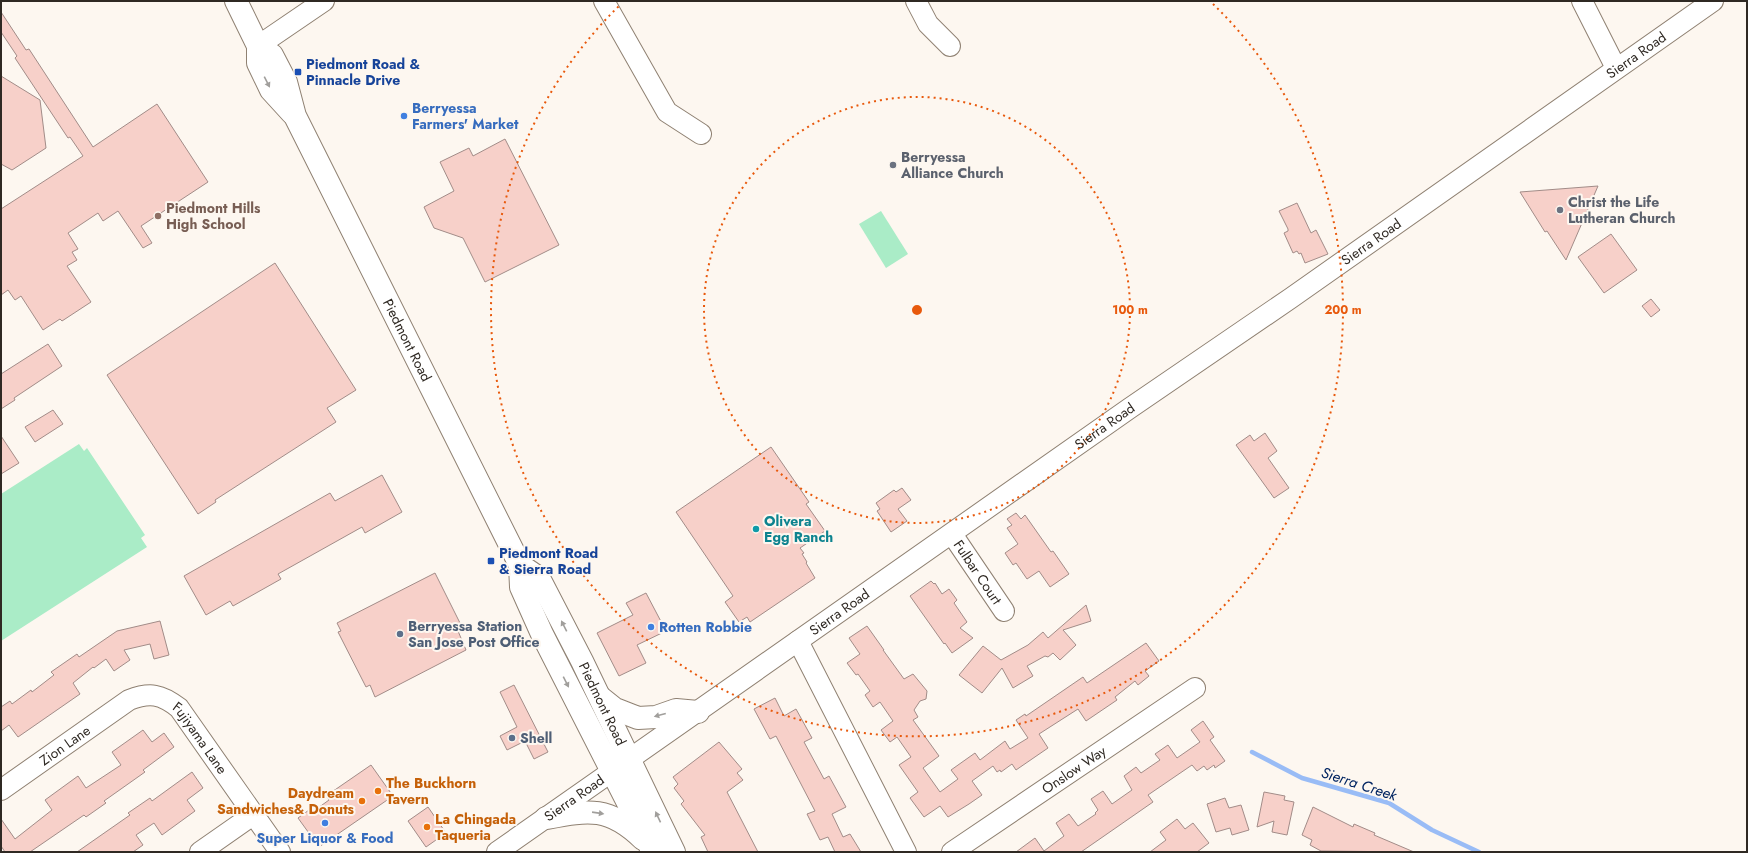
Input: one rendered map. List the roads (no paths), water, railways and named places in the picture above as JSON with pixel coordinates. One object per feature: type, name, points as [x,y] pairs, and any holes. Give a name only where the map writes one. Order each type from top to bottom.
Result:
[{"type":"main road","name":"Piedmont Road","points":[[236,1],[258,46],[272,55],[282,73],[286,82],[295,116],[520,565],[520,587],[548,647],[652,849]]},
{"type":"main road","name":"Piedmont Road","points":[[520,565],[539,578],[599,696],[674,852]]},
{"type":"main road","points":[[599,696],[615,709],[638,718],[656,717],[676,710],[698,712]]},
{"type":"main road","points":[[546,818],[577,813],[593,812],[605,814],[619,820],[635,831],[652,849]]},
{"type":"street","points":[[258,46],[324,1]]},
{"type":"street","points":[[604,1],[667,112],[701,134]]},
{"type":"street","points":[[916,1],[928,24],[950,46]]},
{"type":"street","points":[[1582,1],[1616,68]]},
{"type":"street","name":"Sierra Road","points":[[497,852],[611,771],[698,712],[1297,294],[1713,1]]},
{"type":"street","name":"Fulbar Court","points":[[952,534],[1004,610]]},
{"type":"street","points":[[798,641],[906,852]]},
{"type":"street","name":"Onslow Way","points":[[952,852],[1195,688]]},
{"type":"street","name":"Fujiyama Lane","points":[[129,700],[142,696],[155,695],[168,700],[179,708],[280,852]]},
{"type":"street","name":"Zion Lane","points":[[1,790],[129,700]]},
{"type":"street","points":[[200,852],[254,815]]},
{"type":"waterway","name":"Sierra Creek","points":[[1252,752],[1302,778],[1389,803],[1432,830],[1479,852]]},
{"type":"place","name":"Piedmont Road & Pinnacle Drive","points":[[298,72]]},
{"type":"place","name":"Berryessa Farmers' Market","points":[[404,116]]},
{"type":"place","name":"Berryessa Alliance Church","points":[[893,165]]},
{"type":"place","name":"Christ the Life Lutheran Church","points":[[1560,210]]},
{"type":"place","name":"Piedmont Hills High School","points":[[158,216]]},
{"type":"place","name":"Olivera Egg Ranch","points":[[756,529]]},
{"type":"place","name":"Piedmont Road & Sierra Road","points":[[491,561]]},
{"type":"place","name":"Rotten Robbie","points":[[651,627]]},
{"type":"place","name":"Berryessa Station San Jose Post Office","points":[[400,634]]},
{"type":"place","name":"Shell","points":[[512,738]]},
{"type":"place","name":"The Buckhorn Tavern","points":[[378,791]]},
{"type":"place","name":"Daydream Sandwiches& Donuts","points":[[362,801]]},
{"type":"place","name":"Super Liquor & Food","points":[[325,823]]},
{"type":"place","name":"La Chingada Taqueria","points":[[427,827]]}]
